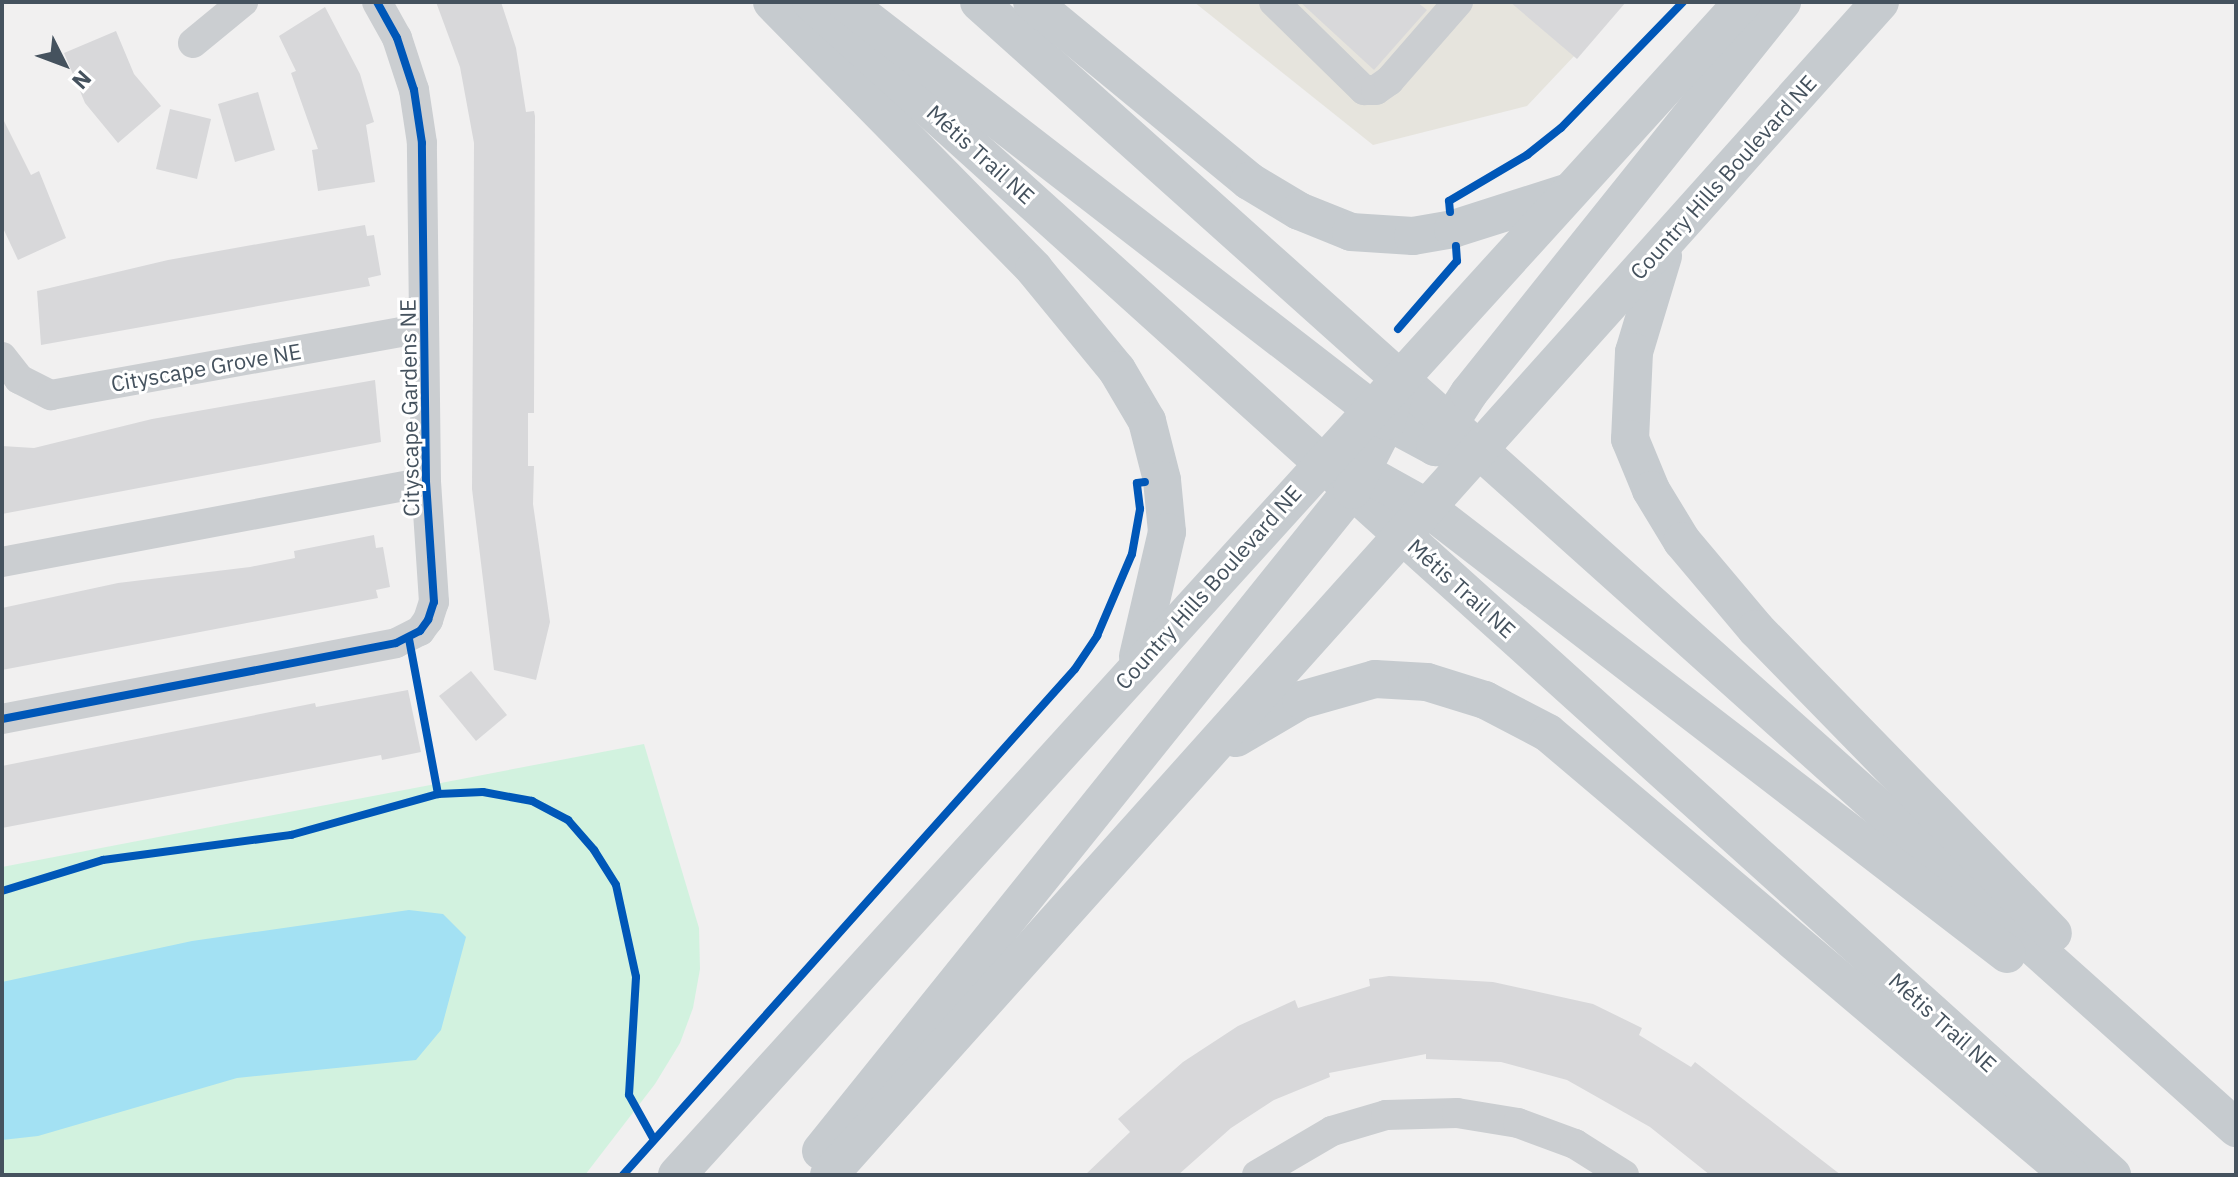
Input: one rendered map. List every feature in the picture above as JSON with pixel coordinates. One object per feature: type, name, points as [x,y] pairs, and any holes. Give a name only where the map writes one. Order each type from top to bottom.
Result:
[{"type":"main road","points":[[772,2],[1034,269],[1117,370],[1147,421],[1162,480],[1167,532],[1136,665]]},
{"type":"main road","name":"Métis Trail NE","points":[[811,2],[1322,461]]},
{"type":"main road","points":[[845,2],[1379,414],[1478,450],[2230,1120]]},
{"type":"main road","points":[[979,2],[1398,379],[1441,434]]},
{"type":"main road","points":[[1032,2],[1249,181],[1299,211],[1351,232],[1413,236],[1453,229],[1569,192]]},
{"type":"main road","points":[[803,1175],[1358,481],[1379,414],[1398,379],[1743,2]]},
{"type":"main road","points":[[1782,2],[1441,434],[1412,512],[2116,1041],[2230,1120]]},
{"type":"main road","name":"Country Hills Boulevard NE","points":[[829,1175],[1206,755],[1412,512],[1478,450],[1880,2]]},
{"type":"main road","points":[[1670,236],[1634,352],[1630,439],[1651,490],[1682,541],[1756,629],[2230,1120]]},
{"type":"main road","name":"Country Hills Boulevard NE","points":[[677,1175],[1322,461],[1379,414]]},
{"type":"main road","points":[[1322,461],[1358,481]]},
{"type":"main road","name":"Métis Trail NE","points":[[1358,481],[1412,512],[2112,1175]]},
{"type":"main road","points":[[1206,755],[1301,700],[1375,679],[1427,682],[1485,700],[1548,733],[2070,1175]]},
{"type":"street","points":[[193,43],[243,2]]},
{"type":"street","name":"Cityscape Gardens NE","points":[[2,719],[409,639],[428,620],[434,602],[426,482],[422,143],[414,90],[397,38],[377,2]]},
{"type":"street","points":[[1274,2],[1364,90],[1376,90],[1389,81],[1458,2]]},
{"type":"street","name":"Cityscape Grove NE","points":[[2,357],[19,379],[51,395],[423,328]]},
{"type":"street","points":[[2,562],[426,482]]},
{"type":"street","points":[[1257,1175],[1332,1131],[1386,1115],[1457,1113],[1518,1123],[1575,1144],[1624,1175]]},
{"type":"shaded area","points":[[1194,2],[1625,2],[1527,106],[1373,145]]},
{"type":"green space","points":[[644,744],[699,928],[700,969],[693,1008],[680,1043],[655,1084],[585,1175],[2,1175],[2,867]]},
{"type":"water","points":[[409,910],[443,914],[466,937],[441,1030],[416,1060],[237,1078],[38,1136],[2,1140],[2,982],[192,941]]},
{"type":"building","points":[[436,2],[501,2],[516,48],[526,112],[534,111],[535,116],[534,413],[528,413],[528,466],[534,466],[533,504],[550,622],[536,680],[494,670],[472,489],[474,143],[460,67]]},
{"type":"building","points":[[1300,2],[1417,2],[1427,10],[1374,70]]},
{"type":"building","points":[[1510,2],[1626,2],[1577,59]]},
{"type":"building","points":[[325,7],[360,74],[374,122],[366,125],[375,182],[318,191],[312,150],[318,149],[291,73],[296,71],[279,36]]},
{"type":"building","points":[[116,31],[134,74],[161,106],[118,143],[85,103],[64,53]]},
{"type":"building","points":[[258,92],[275,150],[235,162],[218,104]]},
{"type":"building","points":[[170,109],[211,119],[197,179],[156,169]]},
{"type":"building","points":[[2,117],[31,175],[39,171],[66,238],[18,260],[2,226]]},
{"type":"building","points":[[365,225],[367,236],[374,235],[381,275],[368,278],[370,286],[41,345],[37,291],[168,260]]},
{"type":"building","points":[[375,380],[381,442],[2,514],[2,446],[34,448],[152,419]]},
{"type":"building","points":[[374,535],[376,548],[383,547],[390,587],[376,590],[378,598],[2,670],[2,608],[118,583],[250,567],[295,558],[294,551]]},
{"type":"building","points":[[471,671],[507,715],[476,741],[439,696]]},
{"type":"building","points":[[408,690],[421,752],[382,760],[381,755],[2,828],[2,766],[315,703],[316,707]]},
{"type":"building","points":[[1389,976],[1493,982],[1593,1004],[1642,1028],[1639,1035],[1691,1067],[1695,1062],[1841,1175],[1710,1175],[1650,1127],[1567,1080],[1501,1062],[1426,1059],[1426,1054],[1329,1073],[1330,1077],[1274,1100],[1231,1128],[1178,1175],[1085,1175],[1130,1132],[1118,1119],[1183,1062],[1238,1026],[1295,1000],[1298,1008],[1370,986],[1369,979]]},
{"type":"cycle path","points":[[2,719],[396,643],[420,631],[428,620],[434,602],[426,482],[422,143],[414,90],[397,38],[377,2]]},
{"type":"cycle path","points":[[1450,212],[1449,201],[1527,155],[1561,128],[1683,2]]},
{"type":"cycle path","points":[[1398,329],[1457,261],[1456,246]]},
{"type":"cycle path","points":[[623,1175],[1075,669],[1097,636],[1132,554],[1140,509],[1137,483],[1145,482]]},
{"type":"cycle path","points":[[409,639],[438,794]]},
{"type":"cycle path","points":[[2,891],[103,860],[291,835],[438,794],[483,792],[532,801],[568,820],[594,850],[616,885],[636,977],[629,1095],[654,1140]]}]
